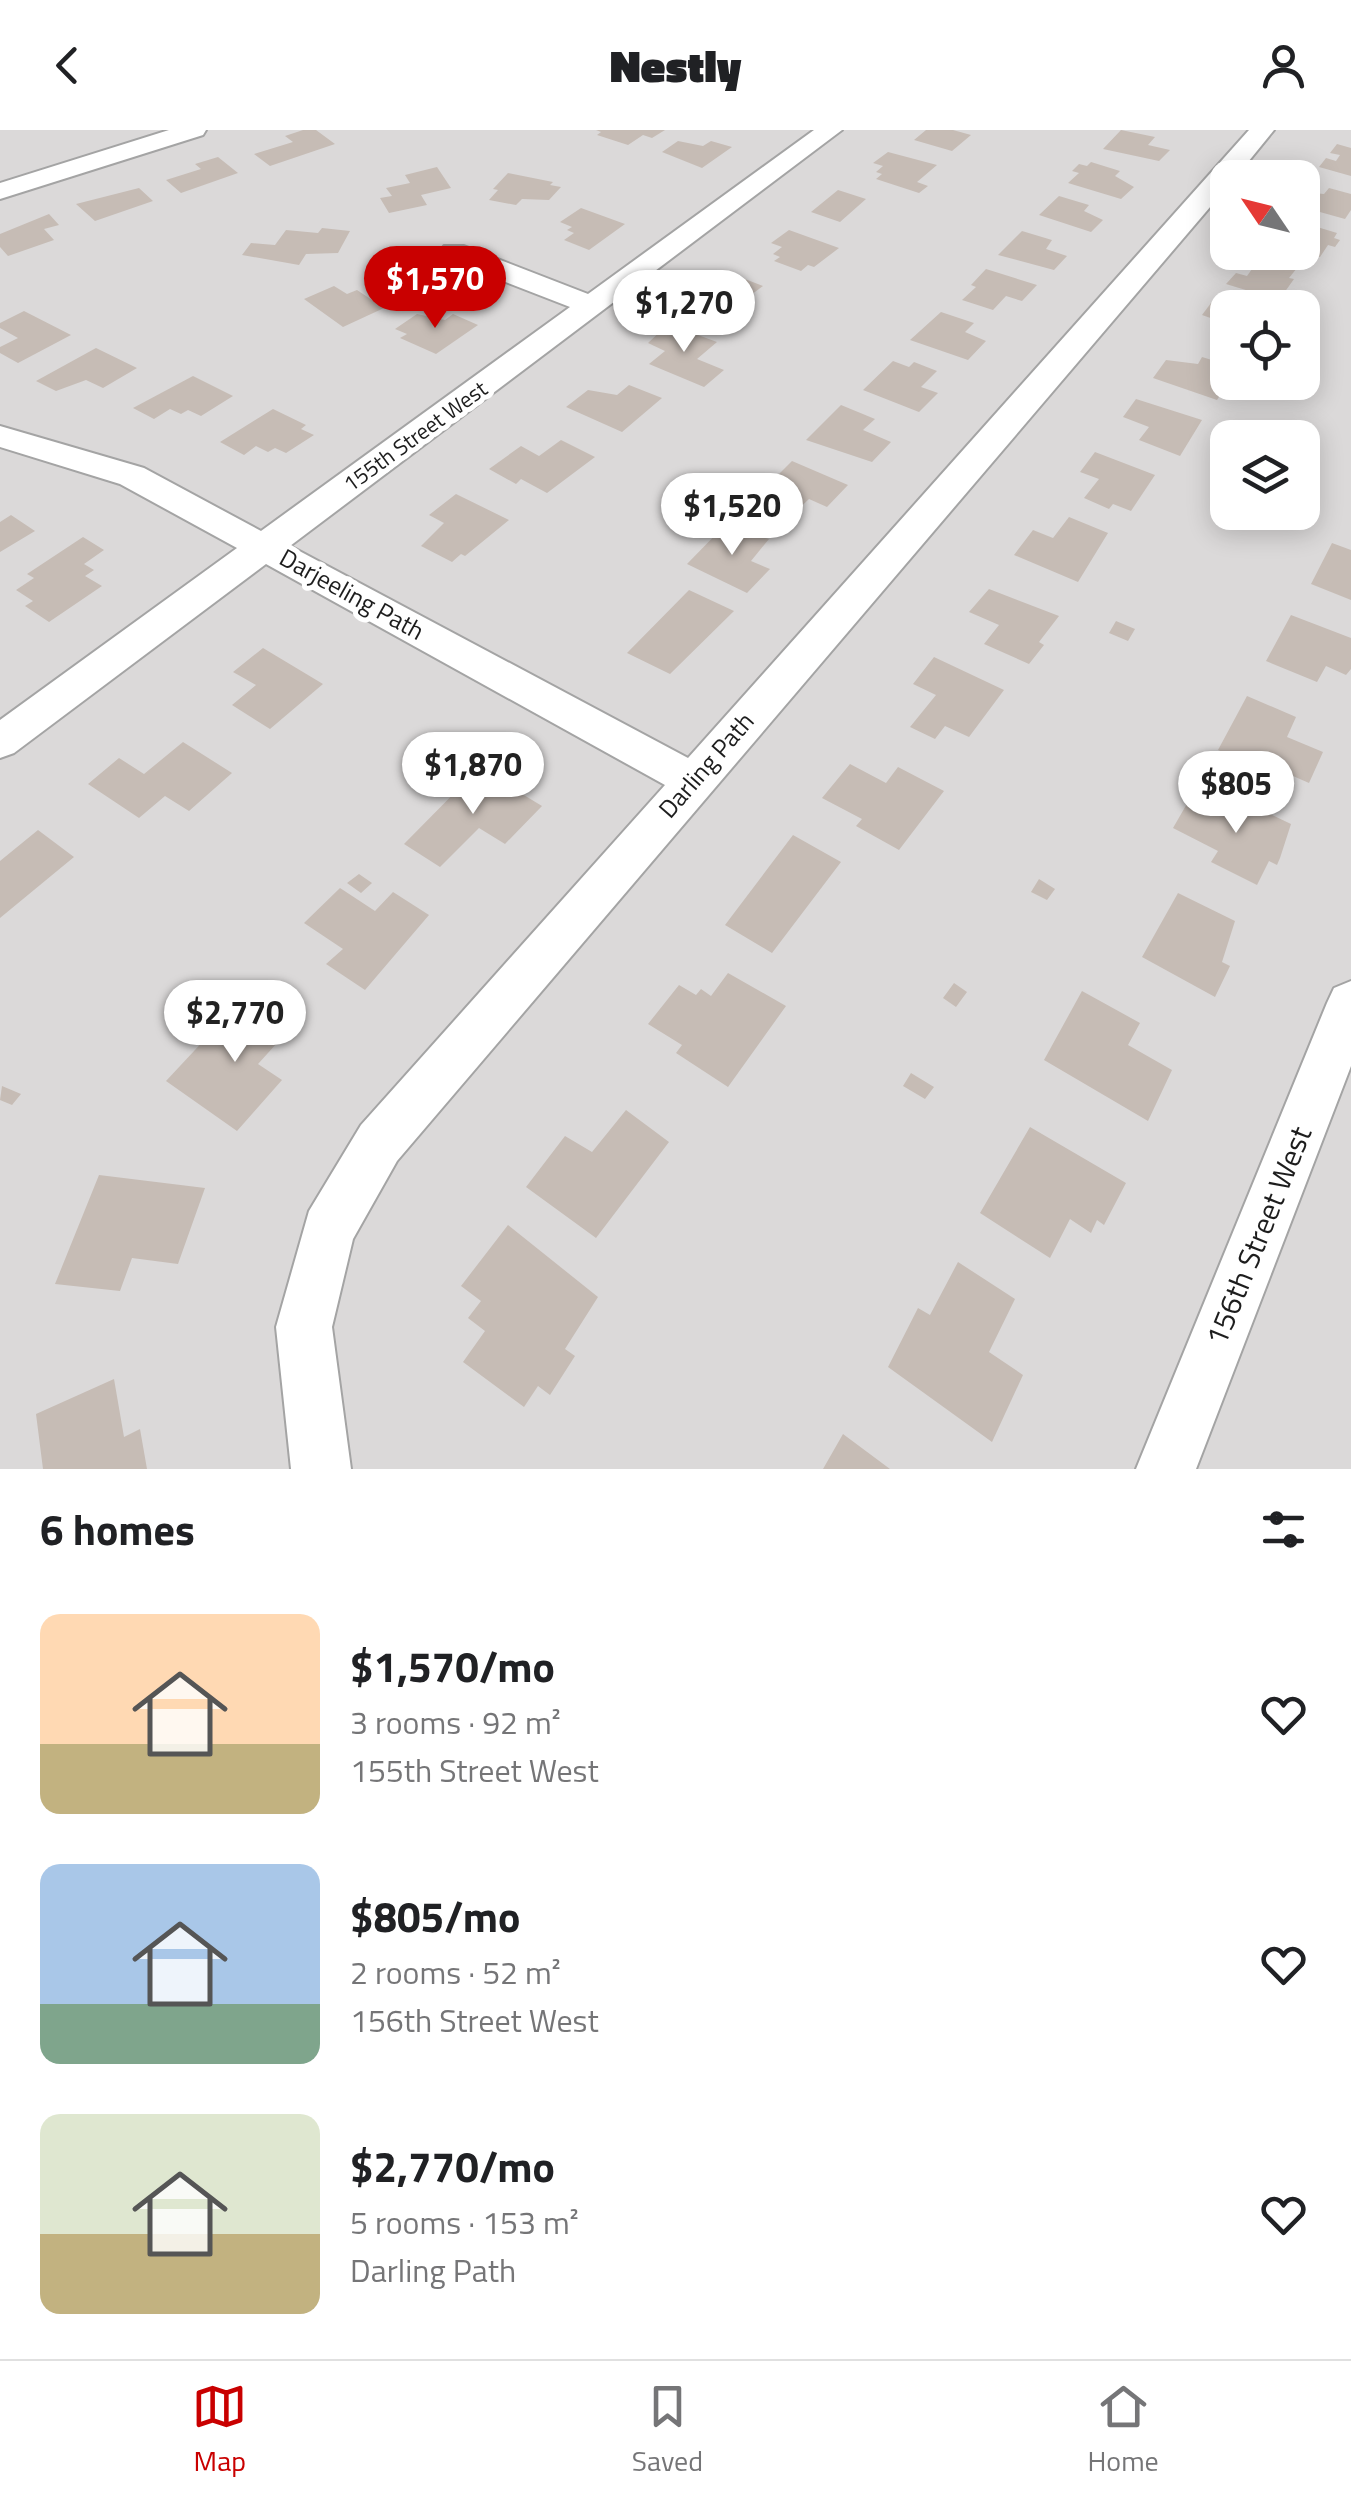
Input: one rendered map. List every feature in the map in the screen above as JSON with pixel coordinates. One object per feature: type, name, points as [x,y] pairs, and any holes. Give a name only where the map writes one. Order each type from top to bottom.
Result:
[{"type":"street","points":[[0,190],[194,130]]},
{"type":"street","name":"Darling Path","points":[[321,1469],[304,1327],[328,1230],[379,1143],[1262,130]]},
{"type":"street","name":"155th Street West","points":[[0,742],[592,306],[815,132]]},
{"type":"street","points":[[454,252],[592,306]]},
{"type":"street","name":"Darjeeling Path","points":[[0,436],[132,476],[692,780]]},
{"type":"street","name":"156th Street West","points":[[1166,1469],[1351,1003]]},
{"type":"shaded area","points":[[0,130],[1351,130],[1351,1469],[0,1469]]},
{"type":"building","points":[[316,130],[335,144],[270,166],[254,154],[293,142],[285,136]]},
{"type":"building","points":[[596,130],[665,130],[652,138],[643,135],[628,145],[597,135],[601,132]]},
{"type":"building","points":[[926,130],[971,135],[952,151],[914,140]]},
{"type":"building","points":[[1121,130],[1155,137],[1148,145],[1170,150],[1159,161],[1103,149]]},
{"type":"building","points":[[678,141],[703,146],[711,141],[732,147],[702,168],[662,152]]},
{"type":"building","points":[[1337,144],[1351,148],[1351,176],[1320,167],[1326,158],[1336,161],[1340,155],[1330,153]]},
{"type":"building","points":[[888,152],[937,165],[917,182],[928,186],[919,193],[876,179],[882,174],[876,172],[883,166],[873,163]]},
{"type":"building","points":[[218,157],[238,173],[181,193],[166,180],[201,169],[195,164]]},
{"type":"building","points":[[1091,162],[1120,171],[1115,176],[1134,187],[1121,199],[1068,183],[1079,173],[1072,171],[1079,164],[1087,166]]},
{"type":"building","points":[[437,167],[451,188],[421,195],[427,205],[389,213],[380,198],[392,196],[386,188],[410,183],[405,175]]},
{"type":"building","points":[[508,173],[561,187],[549,200],[522,199],[516,205],[489,200],[498,190],[493,189]]},
{"type":"building","points":[[139,188],[153,201],[95,221],[76,204]]},
{"type":"building","points":[[1329,188],[1351,194],[1351,210],[1345,219],[1320,212],[1320,194]]},
{"type":"building","points":[[838,190],[866,199],[840,222],[811,212]]},
{"type":"building","points":[[1059,196],[1089,205],[1084,211],[1103,220],[1091,232],[1039,215]]},
{"type":"building","points":[[581,208],[625,224],[589,250],[564,240],[574,233],[567,230],[572,227],[560,222]]},
{"type":"building","points":[[49,214],[59,225],[44,229],[54,240],[8,256],[0,247],[0,234]]},
{"type":"building","points":[[322,228],[350,231],[338,253],[306,254],[299,265],[242,255],[251,243],[275,245],[286,230],[318,233]]},
{"type":"building","points":[[1320,228],[1337,233],[1334,238],[1340,240],[1335,247],[1328,245],[1320,257]]},
{"type":"building","points":[[789,230],[839,248],[814,267],[808,265],[801,271],[774,261],[780,257],[773,254],[782,247],[771,243]]},
{"type":"building","points":[[1022,231],[1052,240],[1046,249],[1067,256],[1054,270],[998,255]]},
{"type":"building","points":[[986,269],[1037,285],[1022,301],[1006,296],[993,310],[962,300],[976,287],[971,285]]},
{"type":"building","points":[[1251,270],[1295,270],[1286,290],[1246,290],[1226,284],[1236,273],[1247,276]]},
{"type":"building","points":[[732,274],[763,286],[728,312],[696,300]]},
{"type":"building","points":[[334,286],[347,294],[357,290],[384,308],[343,327],[304,299]]},
{"type":"building","points":[[24,311],[71,335],[18,363],[0,353],[0,347],[18,338],[0,328],[0,323]]},
{"type":"building","points":[[941,312],[974,323],[965,332],[986,341],[968,360],[910,340]]},
{"type":"building","points":[[417,314],[445,320],[453,314],[478,325],[436,354],[400,338],[407,334],[395,329]]},
{"type":"building","points":[[668,324],[717,342],[697,359],[724,370],[704,387],[649,364],[665,351],[648,343]]},
{"type":"building","points":[[96,348],[137,368],[103,388],[86,380],[56,391],[36,381]]},
{"type":"building","points":[[1202,357],[1210,359],[1210,398],[1153,378],[1166,360],[1198,364]]},
{"type":"building","points":[[893,361],[909,367],[914,362],[937,371],[921,387],[938,393],[919,412],[863,390]]},
{"type":"building","points":[[193,376],[233,396],[201,416],[170,409],[154,419],[133,408]]},
{"type":"building","points":[[629,385],[662,398],[622,432],[566,407],[588,390],[617,395]]},
{"type":"building","points":[[1136,399],[1202,420],[1180,456],[1139,440],[1149,427],[1123,417]]},
{"type":"building","points":[[841,405],[875,419],[863,430],[891,442],[872,462],[806,440]]},
{"type":"building","points":[[273,409],[306,425],[301,429],[314,435],[286,453],[275,448],[268,452],[256,446],[244,455],[220,442]]},
{"type":"building","points":[[561,440],[595,457],[547,493],[521,479],[516,484],[489,469],[521,446],[539,456]]},
{"type":"building","points":[[1095,452],[1155,475],[1131,511],[1113,504],[1109,509],[1084,498],[1099,479],[1080,472]]},
{"type":"building","points":[[792,461],[848,485],[827,507],[809,499],[788,519],[758,505],[777,486],[770,483]]},
{"type":"building","points":[[456,494],[509,520],[452,562],[421,546],[444,523],[429,515]]},
{"type":"building","points":[[11,515],[35,531],[0,552],[0,522]]},
{"type":"building","points":[[1069,517],[1108,533],[1078,582],[1014,555],[1033,530],[1053,538]]},
{"type":"building","points":[[725,525],[769,539],[751,561],[770,569],[747,593],[687,564]]},
{"type":"building","points":[[83,537],[104,550],[84,564],[94,570],[85,576],[102,586],[49,622],[25,606],[33,601],[16,590],[34,578],[27,574]]},
{"type":"building","points":[[1332,543],[1351,550],[1351,600],[1311,584]]},
{"type":"building","points":[[989,589],[1059,616],[1039,642],[1044,645],[1029,664],[984,644],[999,625],[969,612]]},
{"type":"building","points":[[689,590],[734,611],[670,674],[627,653]]},
{"type":"building","points":[[1291,615],[1351,638],[1351,669],[1346,675],[1326,666],[1317,682],[1266,661]]},
{"type":"building","points":[[1116,621],[1135,629],[1128,641],[1109,633]]},
{"type":"building","points":[[263,648],[323,684],[270,729],[232,705],[256,685],[233,672]]},
{"type":"building","points":[[934,657],[1004,690],[969,737],[945,726],[935,739],[910,727],[936,695],[913,684]]},
{"type":"building","points":[[1247,696],[1296,717],[1287,737],[1323,752],[1309,783],[1268,765],[1266,771],[1218,750]]},
{"type":"building","points":[[183,742],[232,773],[189,811],[165,796],[139,818],[88,784],[119,758],[144,774]]},
{"type":"building","points":[[850,764],[886,783],[898,767],[944,791],[899,850],[856,826],[862,819],[822,798]]},
{"type":"building","points":[[479,768],[542,806],[505,844],[479,828],[440,867],[404,844]]},
{"type":"building","points":[[1192,795],[1238,817],[1245,802],[1291,824],[1277,865],[1269,861],[1257,885],[1211,862],[1218,851],[1173,828]]},
{"type":"building","points":[[38,830],[74,857],[0,918],[0,861]]},
{"type":"building","points":[[793,835],[841,862],[772,953],[725,925]]},
{"type":"building","points":[[359,874],[372,883],[361,893],[347,883]]},
{"type":"building","points":[[1039,879],[1055,889],[1047,900],[1031,892]]},
{"type":"building","points":[[340,888],[375,911],[393,892],[429,915],[365,990],[326,964],[343,949],[304,923]]},
{"type":"building","points":[[1178,893],[1235,921],[1222,962],[1230,966],[1215,997],[1142,957]]},
{"type":"building","points":[[728,973],[786,1006],[728,1087],[676,1053],[682,1045],[648,1024],[679,985],[696,995],[701,989],[711,996]]},
{"type":"building","points":[[954,983],[967,992],[956,1007],[943,998]]},
{"type":"building","points":[[1082,991],[1140,1023],[1128,1045],[1172,1070],[1148,1121],[1044,1060]]},
{"type":"building","points":[[257,995],[297,1021],[258,1064],[282,1080],[237,1131],[166,1081],[208,1036],[214,1041]]},
{"type":"building","points":[[911,1073],[934,1087],[925,1099],[903,1086]]},
{"type":"building","points":[[2,1086],[21,1094],[12,1105],[0,1100]]},
{"type":"building","points":[[626,1110],[669,1142],[596,1238],[526,1187],[565,1136],[592,1152]]},
{"type":"building","points":[[1030,1127],[1126,1183],[1104,1225],[1097,1220],[1091,1233],[1070,1219],[1050,1258],[980,1213]]},
{"type":"building","points":[[99,1175],[205,1188],[178,1264],[132,1258],[120,1291],[55,1284]]},
{"type":"building","points":[[508,1225],[598,1297],[565,1349],[575,1356],[550,1395],[538,1386],[524,1407],[463,1362],[485,1331],[468,1318],[481,1301],[461,1286]]},
{"type":"building","points":[[958,1262],[1015,1299],[989,1352],[1023,1375],[992,1442],[888,1367],[918,1308],[930,1315]]},
{"type":"building","points":[[114,1379],[124,1437],[140,1429],[147,1469],[43,1469],[36,1414]]},
{"type":"building","points":[[843,1434],[890,1469],[823,1469]]}]
